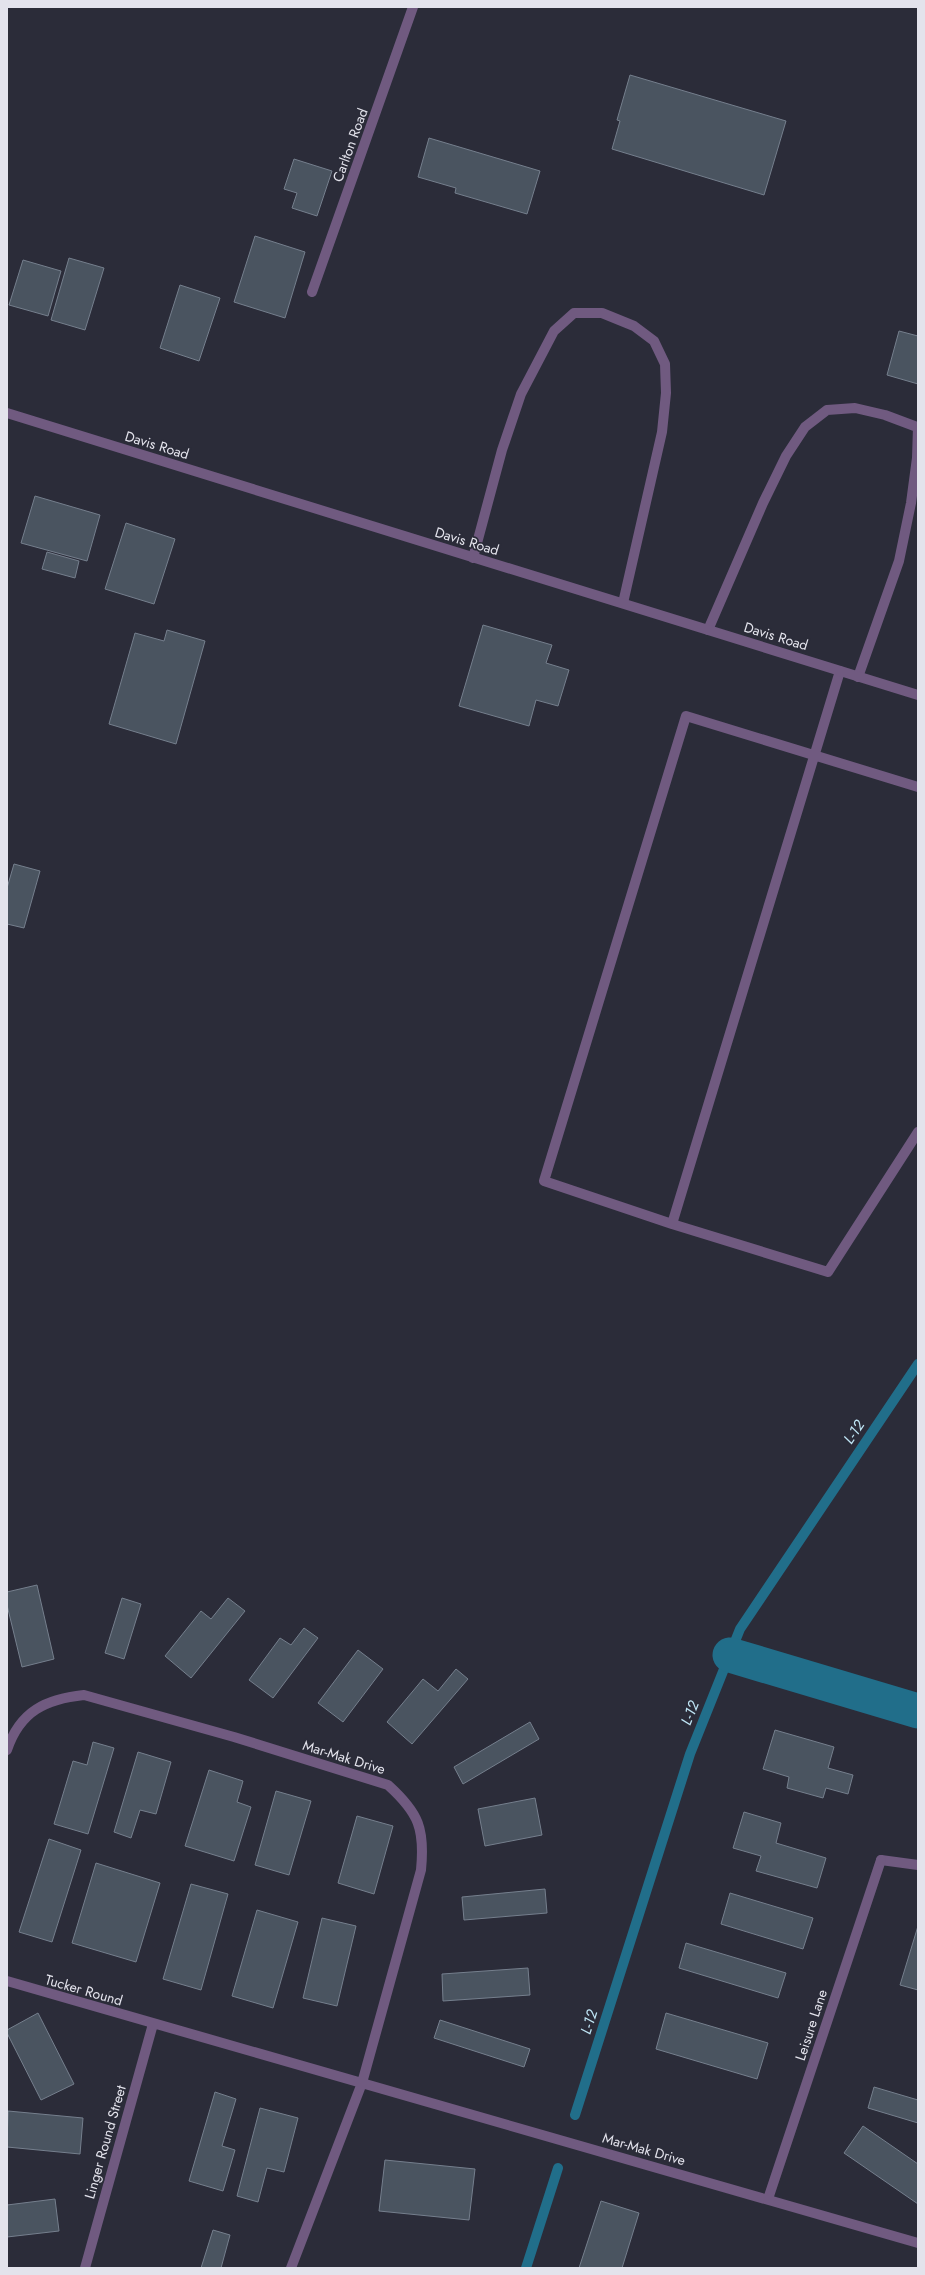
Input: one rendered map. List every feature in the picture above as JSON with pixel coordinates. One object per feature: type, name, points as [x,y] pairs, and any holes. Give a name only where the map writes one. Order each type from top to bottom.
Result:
[{"type":"street","name":"Carlton Road","points":[[312,292],[413,7]]},
{"type":"street","points":[[473,558],[502,450],[521,394],[554,331],[574,313],[602,313],[634,326],[654,341],[665,364],[666,393],[662,432],[623,603]]},
{"type":"street","points":[[708,630],[769,490],[786,456],[805,427],[827,410],[855,408],[885,415],[918,427],[917,458],[911,503],[898,561],[858,676]]},
{"type":"street","name":"Davis Road","points":[[7,413],[918,695]]},
{"type":"street","points":[[672,1224],[840,671]]},
{"type":"street","points":[[918,787],[686,716],[544,1181],[672,1224],[828,1272],[918,1132]]},
{"type":"street","name":"Mar-Mak Drive","points":[[7,1750],[20,1725],[38,1708],[60,1698],[84,1695],[234,1737],[388,1785],[406,1801],[418,1822],[424,1846],[421,1870],[362,2083]]},
{"type":"street","name":"Leisure Lane","points":[[768,2198],[881,1860],[918,1865]]},
{"type":"street","name":"Tucker Round","points":[[7,1981],[153,2024]]},
{"type":"street","name":"Mar-Mak Drive","points":[[153,2024],[768,2198],[918,2243]]},
{"type":"street","name":"Linger Round Street","points":[[85,2268],[153,2024]]},
{"type":"street","points":[[291,2268],[362,2083]]},
{"type":"building","points":[[630,75],[786,121],[764,195],[612,149],[620,121],[617,120]]},
{"type":"building","points":[[429,138],[540,171],[527,214],[455,193],[456,188],[418,177]]},
{"type":"building","points":[[294,159],[332,171],[317,216],[292,208],[297,193],[284,189]]},
{"type":"building","points":[[255,236],[305,252],[285,318],[234,302]]},
{"type":"building","points":[[69,258],[104,268],[85,330],[51,320]]},
{"type":"building","points":[[23,260],[61,271],[48,316],[9,305]]},
{"type":"building","points":[[180,285],[220,298],[199,361],[160,348]]},
{"type":"building","points":[[899,331],[918,336],[918,384],[887,375]]},
{"type":"building","points":[[35,496],[100,515],[87,561],[21,543]]},
{"type":"building","points":[[126,523],[175,539],[154,604],[105,589]]},
{"type":"building","points":[[47,552],[79,561],[75,578],[42,569]]},
{"type":"building","points":[[483,625],[552,645],[546,663],[569,670],[558,706],[536,700],[529,726],[459,706]]},
{"type":"building","points":[[167,630],[205,641],[176,744],[109,724],[135,633],[164,641]]},
{"type":"building","points":[[14,864],[40,871],[24,928],[7,924],[7,888]]},
{"type":"building","points":[[37,1585],[54,1659],[22,1667],[7,1605],[7,1592]]},
{"type":"building","points":[[122,1598],[141,1604],[124,1659],[105,1653]]},
{"type":"building","points":[[228,1598],[245,1611],[191,1678],[165,1656],[201,1611],[211,1619]]},
{"type":"building","points":[[304,1628],[318,1638],[273,1698],[249,1680],[280,1638],[291,1645]]},
{"type":"building","points":[[358,1650],[383,1669],[343,1722],[318,1703]]},
{"type":"building","points":[[456,1669],[468,1679],[412,1744],[387,1722],[423,1679],[438,1691]]},
{"type":"building","points":[[530,1722],[539,1739],[463,1784],[454,1767]]},
{"type":"building","points":[[775,1730],[834,1747],[828,1768],[853,1775],[848,1794],[826,1788],[823,1798],[787,1788],[789,1777],[763,1769]]},
{"type":"building","points":[[93,1742],[114,1748],[88,1834],[54,1824],[73,1761],[87,1765]]},
{"type":"building","points":[[138,1752],[171,1762],[156,1814],[140,1810],[131,1838],[114,1832]]},
{"type":"building","points":[[209,1770],[243,1781],[237,1802],[251,1807],[234,1861],[185,1846]]},
{"type":"building","points":[[276,1791],[311,1801],[289,1875],[255,1865]]},
{"type":"building","points":[[535,1798],[542,1835],[485,1846],[478,1809]]},
{"type":"building","points":[[744,1812],[781,1823],[776,1843],[826,1858],[817,1888],[756,1871],[761,1856],[733,1848]]},
{"type":"building","points":[[357,1816],[393,1826],[374,1894],[338,1883]]},
{"type":"building","points":[[49,1839],[81,1850],[52,1942],[19,1932]]},
{"type":"building","points":[[96,1863],[160,1883],[136,1962],[72,1943]]},
{"type":"building","points":[[191,1884],[228,1894],[201,1990],[163,1979]]},
{"type":"building","points":[[545,1889],[547,1913],[464,1920],[462,1897]]},
{"type":"building","points":[[730,1893],[813,1918],[803,1949],[721,1924]]},
{"type":"building","points":[[257,1910],[298,1922],[273,2008],[232,1996]]},
{"type":"building","points":[[322,1918],[356,1926],[337,2006],[303,1998]]},
{"type":"building","points":[[918,1926],[918,1990],[900,1985]]},
{"type":"building","points":[[686,1943],[786,1973],[778,1998],[679,1968]]},
{"type":"building","points":[[528,1968],[530,1995],[443,2001],[442,1974]]},
{"type":"building","points":[[38,2013],[74,2084],[41,2100],[7,2033],[7,2030]]},
{"type":"building","points":[[666,2013],[768,2043],[757,2079],[656,2049]]},
{"type":"building","points":[[440,2020],[530,2049],[524,2067],[434,2038]]},
{"type":"building","points":[[874,2087],[918,2100],[918,2123],[868,2108]]},
{"type":"building","points":[[215,2092],[236,2099],[222,2146],[235,2150],[223,2191],[189,2181]]},
{"type":"building","points":[[260,2108],[298,2118],[284,2172],[267,2168],[258,2202],[237,2196]]},
{"type":"building","points":[[8,2111],[83,2118],[80,2154],[7,2147]]},
{"type":"building","points":[[863,2126],[918,2164],[918,2204],[844,2153]]},
{"type":"building","points":[[385,2160],[475,2169],[469,2220],[379,2211]]},
{"type":"building","points":[[55,2199],[59,2231],[7,2237],[7,2205]]},
{"type":"building","points":[[601,2201],[639,2213],[622,2268],[579,2268]]},
{"type":"building","points":[[213,2230],[230,2235],[221,2268],[201,2268]]},
{"type":"waterway","name":"L-12","points":[[575,2115],[690,1754],[740,1629],[918,1364]]},
{"type":"waterway","points":[[730,1655],[918,1711]]},
{"type":"waterway","name":"L-12","points":[[526,2268],[558,2168]]}]
